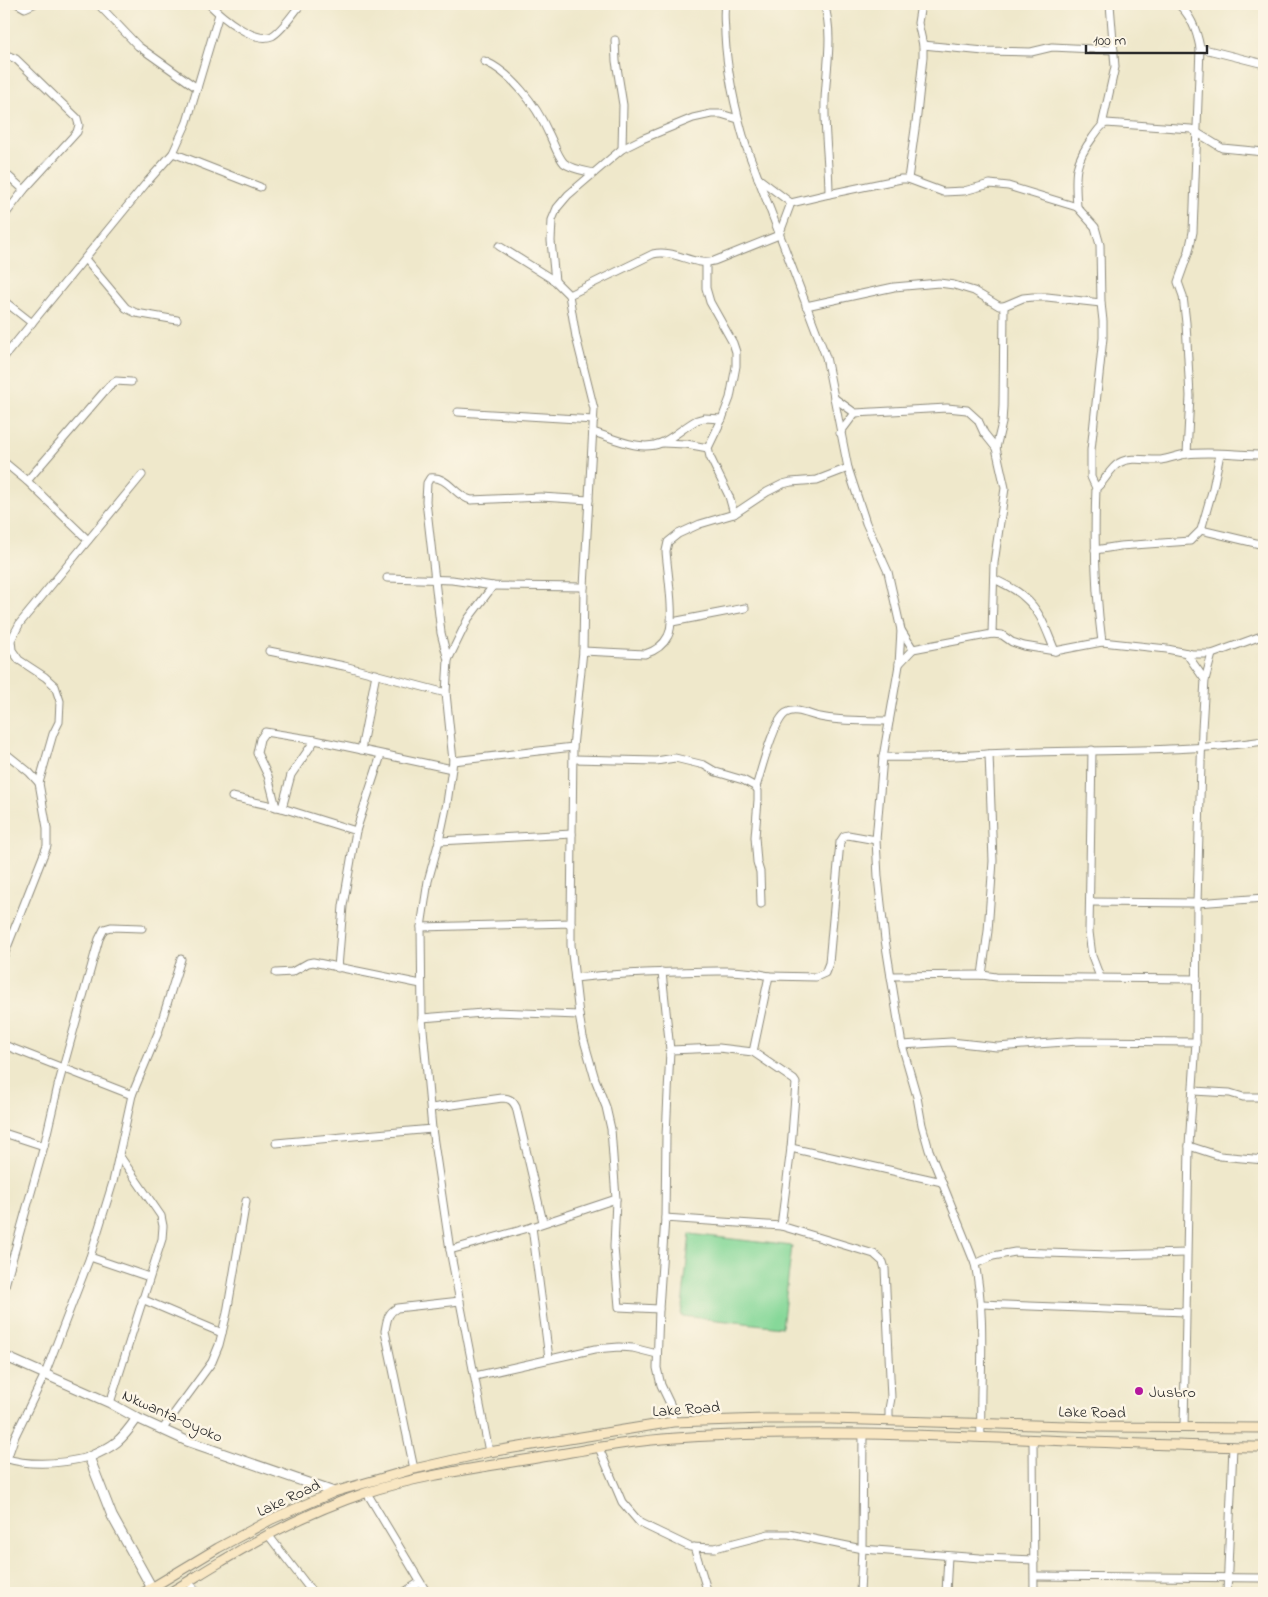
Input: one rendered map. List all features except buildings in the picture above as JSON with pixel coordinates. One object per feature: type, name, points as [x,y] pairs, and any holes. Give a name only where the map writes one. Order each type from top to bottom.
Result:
[{"type":"main road","name":"Lake Road","points":[[143,1593],[218,1548],[272,1519],[334,1492],[414,1469],[489,1452],[673,1422],[765,1419],[889,1420],[1099,1427],[1264,1428]]},
{"type":"main road","name":"Lake Road","points":[[169,1593],[268,1536],[330,1507],[367,1493],[417,1480],[483,1467],[599,1448],[691,1437],[798,1433],[1264,1447]]},
{"type":"street","points":[[18,4],[25,8],[34,4]]},
{"type":"street","points":[[98,4],[138,46],[197,88]]},
{"type":"street","points":[[209,4],[219,14],[253,36],[270,37],[280,29],[301,4]]},
{"type":"street","points":[[717,4],[724,7],[727,58],[738,119],[779,235],[826,357],[848,468],[866,523],[888,572],[901,630],[899,664],[883,756],[876,840],[881,904],[902,1045],[917,1097],[922,1125],[929,1150],[975,1264],[981,1304],[981,1438]]},
{"type":"street","points":[[824,4],[827,10],[828,38],[825,118],[829,194]]},
{"type":"street","points":[[908,179],[917,115],[923,45],[918,28],[920,4]]},
{"type":"street","points":[[1077,207],[1077,162],[1102,126],[1115,67],[1110,4]]},
{"type":"street","points":[[1178,4],[1185,11],[1193,25],[1200,48],[1192,232],[1189,251],[1178,282],[1183,296],[1186,323],[1190,396],[1187,454]]},
{"type":"street","points":[[4,357],[148,181],[173,154],[187,122],[219,14]]},
{"type":"street","points":[[615,40],[616,61],[623,105],[622,149]]},
{"type":"street","points":[[923,45],[984,52],[1031,52],[1052,47],[1114,50]]},
{"type":"street","points":[[1200,48],[1264,64]]},
{"type":"street","points":[[4,54],[16,59],[76,118],[79,125],[77,132],[24,190],[4,216]]},
{"type":"street","points":[[484,61],[496,67],[534,104],[560,156],[566,164],[594,173]]},
{"type":"street","points":[[554,281],[551,241],[554,214],[568,195],[622,149],[642,139],[693,118],[711,114],[721,114],[738,119]]},
{"type":"street","points":[[1102,126],[1110,123],[1120,123],[1187,128],[1222,148],[1264,152]]},
{"type":"street","points":[[173,154],[260,187]]},
{"type":"street","points":[[4,172],[24,190]]},
{"type":"street","points":[[758,178],[791,204]]},
{"type":"street","points":[[791,204],[902,179],[908,179],[943,192],[964,191],[984,185],[1000,184],[1077,207],[1095,227],[1098,236],[1103,338],[1091,450],[1091,477],[1096,488],[1096,594],[1102,642]]},
{"type":"street","points":[[569,295],[654,254],[662,252],[706,263],[779,235],[791,204]]},
{"type":"street","points":[[499,246],[554,281],[569,295],[576,337],[592,394],[594,420],[584,587],[583,651],[573,747],[571,945],[583,1037],[595,1079],[606,1107],[611,1129],[616,1199],[614,1247],[619,1307],[659,1309]]},
{"type":"street","points":[[85,259],[126,308],[136,313],[177,320]]},
{"type":"street","points":[[706,263],[706,288],[710,302],[736,352],[736,366],[730,398],[708,448],[710,457],[729,496],[734,514]]},
{"type":"street","points":[[806,306],[894,287],[939,283],[974,291],[999,306],[1004,306],[1024,298],[1034,297],[1100,303]]},
{"type":"street","points":[[4,301],[32,323]]},
{"type":"street","points":[[996,448],[1002,423],[1003,406],[1004,306]]},
{"type":"street","points":[[27,481],[109,386],[116,381],[130,382]]},
{"type":"street","points":[[834,398],[856,413],[947,408],[968,410],[978,420],[984,433],[996,448],[1005,488],[1003,510],[998,531],[992,634]]},
{"type":"street","points":[[458,412],[594,420]]},
{"type":"street","points":[[840,433],[856,413]]},
{"type":"street","points":[[662,443],[697,420],[704,418],[722,419]]},
{"type":"street","points":[[593,432],[632,445],[662,443],[686,444],[708,448]]},
{"type":"street","points":[[1096,488],[1102,484],[1116,465],[1134,459],[1162,460],[1187,454],[1264,455]]},
{"type":"street","points":[[1095,550],[1120,546],[1190,541],[1201,530],[1220,454]]},
{"type":"street","points":[[4,462],[27,481],[88,540]]},
{"type":"street","points":[[583,651],[645,654],[661,646],[669,635],[672,622],[666,551],[668,542],[678,534],[700,524],[734,514],[767,492],[783,484],[817,480],[848,468]]},
{"type":"street","points":[[4,955],[48,846],[47,828],[39,783],[53,734],[59,722],[60,701],[55,686],[19,660],[12,650],[11,640],[20,623],[142,475]]},
{"type":"street","points":[[489,1452],[450,1250],[432,1130],[422,1018],[421,927],[428,881],[447,803],[452,765],[446,693],[448,660],[441,633],[426,502],[427,483],[430,478],[442,479],[463,497],[471,500],[541,497],[589,500]]},
{"type":"street","points":[[1201,530],[1264,545]]},
{"type":"street","points":[[387,578],[435,579],[473,582],[493,586],[584,587]]},
{"type":"street","points":[[994,579],[1023,596],[1032,605],[1039,614],[1055,652]]},
{"type":"street","points":[[448,660],[468,619],[493,586]]},
{"type":"street","points":[[672,622],[744,608]]},
{"type":"street","points":[[901,630],[913,649]]},
{"type":"street","points":[[899,664],[913,649],[992,634],[1002,635],[1012,642],[1024,646],[1055,652],[1102,642],[1167,649],[1186,654],[1212,654],[1264,635]]},
{"type":"street","points":[[269,651],[376,674],[446,693]]},
{"type":"street","points":[[1186,654],[1205,680]]},
{"type":"street","points":[[1184,1427],[1186,1253],[1189,1146],[1196,1042],[1197,903],[1202,748],[1205,680],[1212,654]]},
{"type":"street","points":[[361,750],[376,674]]},
{"type":"street","points":[[761,904],[760,872],[757,862],[758,791],[756,787],[774,729],[779,720],[786,713],[794,711],[835,719],[889,721]]},
{"type":"street","points":[[279,808],[268,776],[257,753],[263,733],[315,740],[380,755],[452,765],[573,747]]},
{"type":"street","points":[[279,808],[294,768],[315,740]]},
{"type":"street","points":[[883,756],[929,758],[1092,750],[1202,748],[1264,741]]},
{"type":"street","points":[[1092,750],[1092,873],[1089,932],[1092,956],[1100,977]]},
{"type":"street","points":[[4,752],[29,772],[39,783]]},
{"type":"street","points":[[982,975],[988,931],[993,860],[989,754]]},
{"type":"street","points":[[338,968],[343,906],[356,831],[380,755]]},
{"type":"street","points":[[574,759],[656,762],[676,758],[704,765],[716,772],[743,780],[756,787]]},
{"type":"street","points":[[232,797],[279,808],[356,831]]},
{"type":"street","points":[[439,842],[572,834]]},
{"type":"street","points":[[575,978],[618,973],[708,970],[749,972],[769,976],[816,977],[826,973],[829,963],[840,842],[844,836],[848,835],[876,840]]},
{"type":"street","points":[[1090,902],[1197,903],[1264,898]]},
{"type":"street","points":[[421,927],[571,923]]},
{"type":"street","points":[[4,1289],[99,939],[104,928],[142,928]]},
{"type":"street","points":[[137,1418],[115,1445],[89,1457],[70,1462],[35,1465],[5,1459],[45,1374],[90,1257],[113,1182],[132,1095],[158,1033],[181,959]]},
{"type":"street","points":[[276,973],[292,972],[308,963],[421,984]]},
{"type":"street","points":[[662,972],[670,1050],[658,1368],[661,1385],[672,1408],[673,1422]]},
{"type":"street","points":[[891,976],[982,975],[996,977],[1197,979]]},
{"type":"street","points":[[753,1052],[769,976]]},
{"type":"street","points":[[422,1018],[495,1012],[579,1015]]},
{"type":"street","points":[[902,1045],[950,1042],[997,1047],[1078,1041],[1196,1042]]},
{"type":"street","points":[[4,1045],[132,1095]]},
{"type":"street","points":[[670,1050],[719,1048],[753,1052],[796,1083],[791,1148],[781,1226]]},
{"type":"street","points":[[1193,1090],[1230,1093],[1244,1097],[1264,1097]]},
{"type":"street","points":[[431,1108],[502,1098],[508,1098],[513,1102],[516,1107],[543,1222]]},
{"type":"street","points":[[276,1143],[432,1130]]},
{"type":"street","points":[[4,1133],[44,1146]]},
{"type":"street","points":[[1189,1146],[1220,1156],[1264,1160]]},
{"type":"street","points":[[791,1148],[942,1182]]},
{"type":"street","points":[[110,1403],[162,1239],[163,1226],[161,1216],[119,1155]]},
{"type":"street","points":[[450,1250],[616,1199]]},
{"type":"street","points":[[162,1430],[212,1362],[227,1313],[246,1201]]},
{"type":"street","points":[[665,1218],[781,1226],[874,1254],[883,1262],[885,1269],[891,1398],[889,1420]]},
{"type":"street","points":[[532,1226],[549,1358]]},
{"type":"street","points":[[975,1264],[993,1256],[1015,1252],[1110,1255],[1186,1253]]},
{"type":"street","points":[[90,1257],[149,1277]]},
{"type":"street","points":[[142,1299],[222,1333]]},
{"type":"street","points":[[414,1469],[385,1331],[387,1317],[392,1310],[397,1308],[460,1301]]},
{"type":"street","points":[[981,1304],[1185,1312]]},
{"type":"street","points":[[475,1376],[595,1349],[633,1348],[658,1354]]},
{"type":"street","name":"Nkwanta-Oyoko","points":[[4,1356],[110,1403],[186,1441],[334,1492]]},
{"type":"street","points":[[860,1593],[863,1434]]},
{"type":"street","points":[[1033,1439],[1034,1593]]},
{"type":"street","points":[[1227,1593],[1233,1446]]},
{"type":"street","points":[[599,1448],[622,1502],[640,1523],[690,1547],[715,1548],[769,1534],[789,1534],[862,1549],[948,1556],[1035,1560]]},
{"type":"street","points":[[89,1457],[112,1516],[152,1588]]},
{"type":"street","points":[[367,1493],[427,1593]]},
{"type":"street","points":[[268,1536],[313,1593]]},
{"type":"street","points":[[694,1547],[708,1593]]},
{"type":"street","points":[[946,1593],[948,1556]]},
{"type":"street","points":[[1035,1576],[1264,1578]]},
{"type":"street","points":[[188,1582],[199,1593]]},
{"type":"street","points":[[403,1593],[420,1582]]},
{"type":"green space","points":[[690,1234],[792,1246],[782,1327],[681,1316]]},
{"type":"place","name":"Jusbro","points":[[1139,1391]]}]
